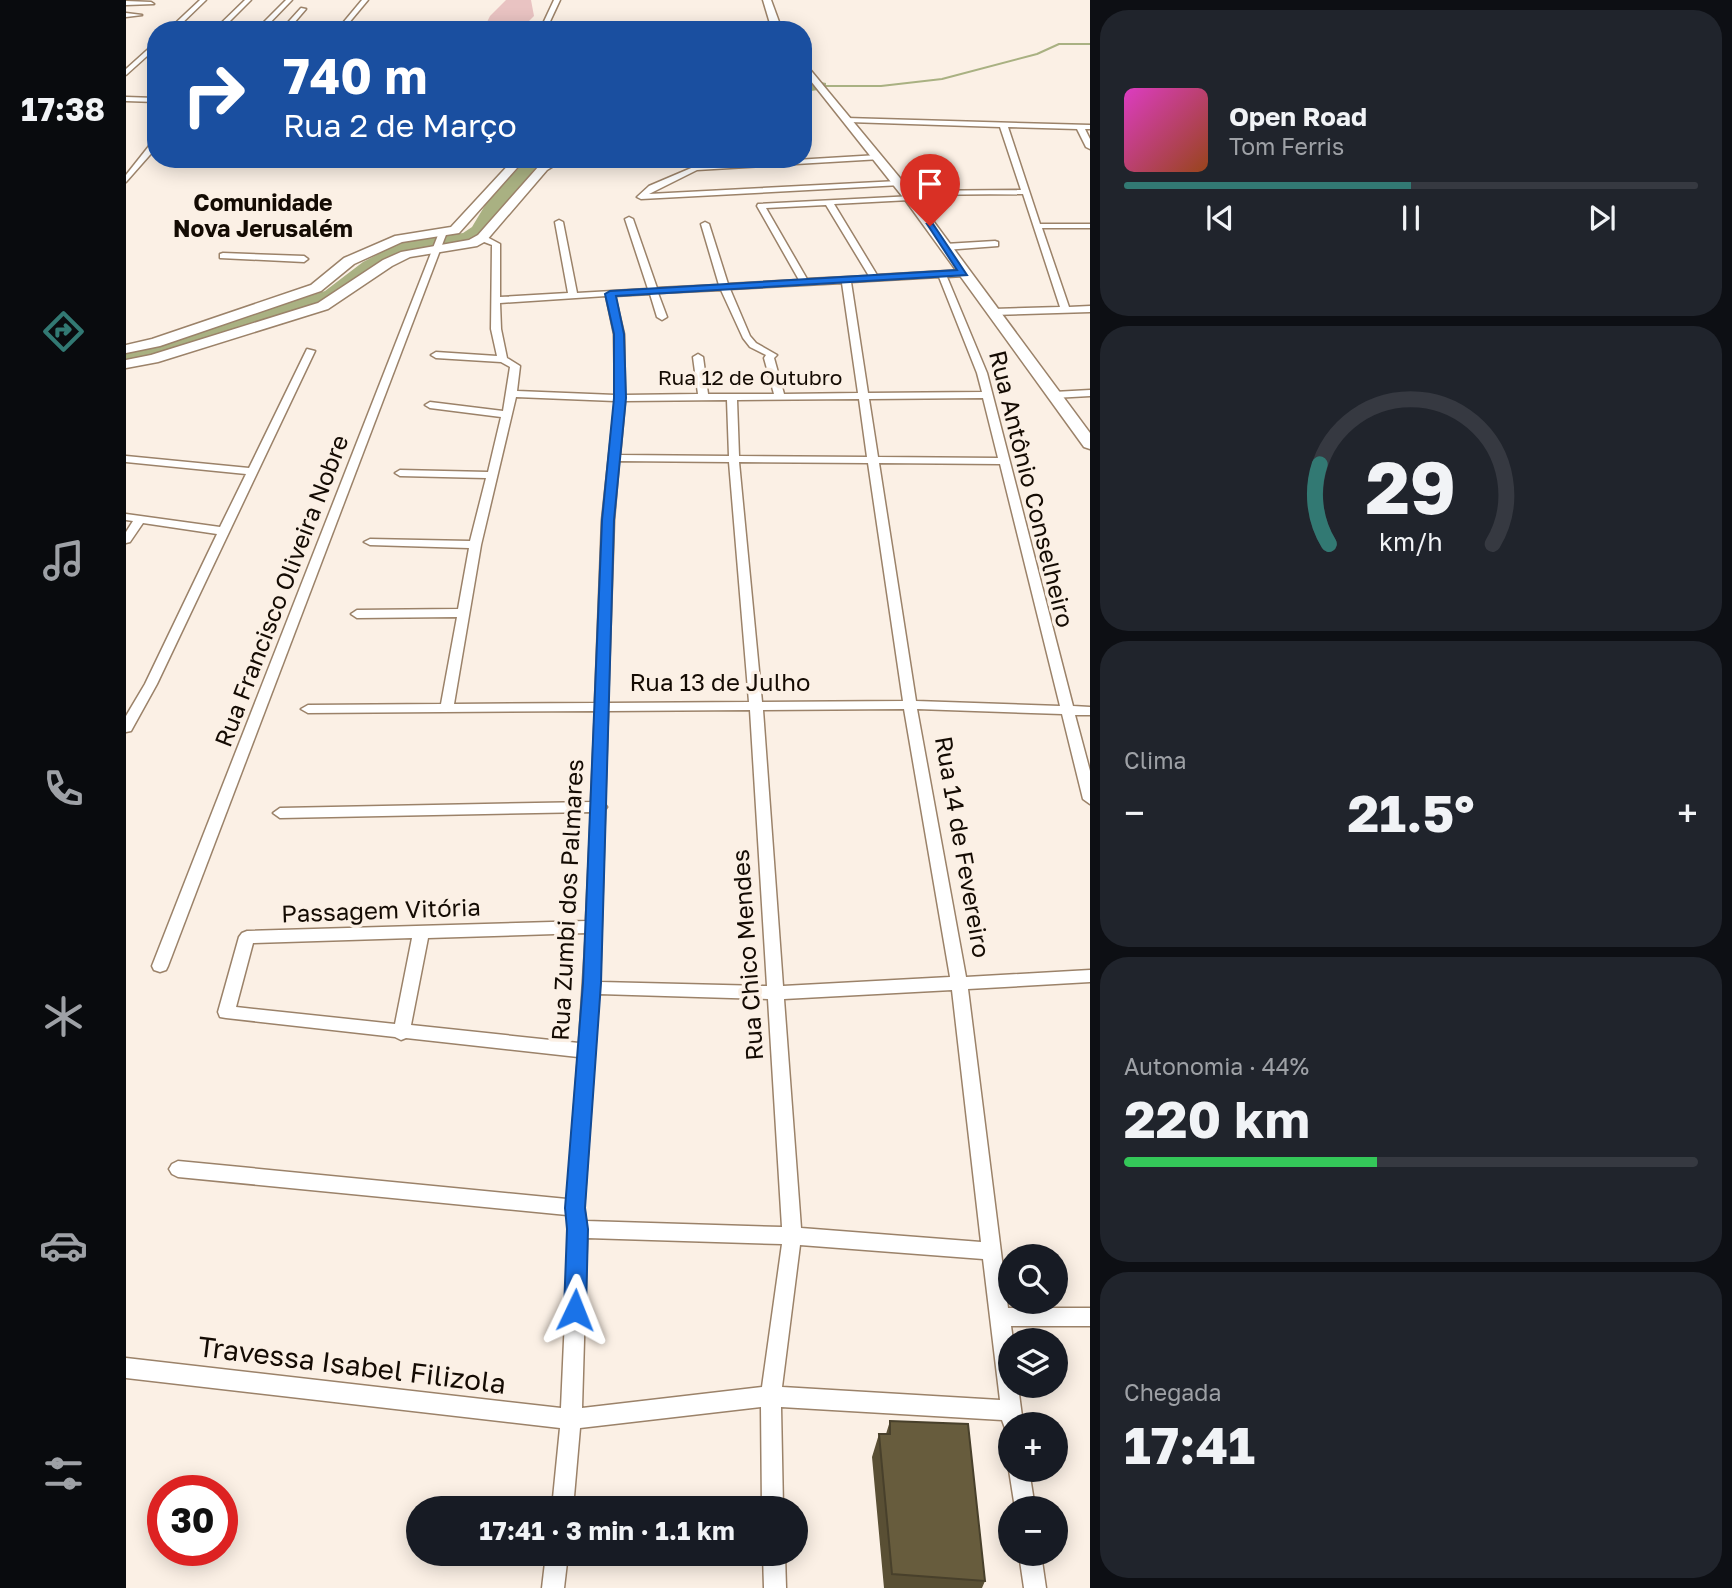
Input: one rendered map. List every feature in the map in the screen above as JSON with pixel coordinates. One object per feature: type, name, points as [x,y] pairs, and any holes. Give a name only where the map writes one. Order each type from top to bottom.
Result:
[{"type":"street","points":[[181,21],[203,0]]},
{"type":"street","points":[[226,21],[248,0]]},
{"type":"street","points":[[268,21],[289,0]]},
{"type":"street","points":[[348,21],[365,0]]},
{"type":"street","points":[[548,21],[557,0]]},
{"type":"street","points":[[766,0],[774,21]]},
{"type":"street","points":[[126,1],[151,4]]},
{"type":"street","points":[[292,21],[303,9]]},
{"type":"street","points":[[126,15],[139,15]]},
{"type":"street","points":[[126,73],[147,53]]},
{"type":"street","points":[[812,76],[905,192],[1090,444]]},
{"type":"street","points":[[812,87],[822,89]]},
{"type":"street","points":[[126,99],[144,100],[147,97]]},
{"type":"street","points":[[849,120],[1090,127]]},
{"type":"street","points":[[1003,124],[1065,309]]},
{"type":"street","points":[[1080,127],[1090,147]]},
{"type":"street","points":[[126,180],[147,154]]},
{"type":"street","points":[[812,162],[878,158]]},
{"type":"street","points":[[126,349],[155,343],[316,288],[349,261],[399,239],[455,230],[512,168]]},
{"type":"street","points":[[126,364],[165,355],[323,306],[344,297],[389,262],[439,242],[473,243],[482,238],[542,168]]},
{"type":"street","points":[[696,168],[652,188],[642,194],[643,198],[1025,192]]},
{"type":"street","points":[[805,283],[761,206],[829,203],[905,192]]},
{"type":"street","points":[[829,203],[875,279]]},
{"type":"street","points":[[629,219],[651,291],[662,317]]},
{"type":"street","points":[[559,222],[573,295]]},
{"type":"street","points":[[705,224],[724,286],[754,346],[772,355],[769,358],[780,397]]},
{"type":"street","points":[[1038,226],[1090,226]]},
{"type":"street","points":[[482,238],[496,244],[496,329],[503,359]]},
{"type":"street","name":"Rua Francisco Oliveira Nobre","points":[[160,966],[439,242]]},
{"type":"street","points":[[945,247],[995,244]]},
{"type":"street","points":[[223,256],[304,259]]},
{"type":"street","points":[[498,300],[964,273]]},
{"type":"street","name":"Rua Antônio Conselheiro","points":[[942,274],[969,336],[1006,461],[1065,711],[1090,799]]},
{"type":"street","name":"Rua 14 de Fevereiro","points":[[846,281],[910,705],[959,982],[990,1251],[1002,1317],[1012,1412]]},
{"type":"street","name":"Rua Zumbi dos Palmares","points":[[563,1496],[571,1419],[578,1229],[575,1208],[592,988],[608,520],[620,398],[619,334],[610,294]]},
{"type":"street","points":[[993,312],[1090,309]]},
{"type":"street","points":[[126,728],[151,684],[310,351]]},
{"type":"street","points":[[436,355],[503,359],[515,366],[512,394],[475,545],[447,709]]},
{"type":"street","points":[[698,357],[703,397]]},
{"type":"street","points":[[1054,395],[1090,393]]},
{"type":"street","name":"Rua 12 de Outubro","points":[[512,394],[620,398],[987,395]]},
{"type":"street","name":"Rua Chico Mendes","points":[[733,398],[734,461],[778,993],[792,1236],[771,1396],[773,1496]]},
{"type":"street","points":[[430,405],[507,415]]},
{"type":"street","points":[[126,458],[254,472]]},
{"type":"street","points":[[615,458],[1006,461]]},
{"type":"street","points":[[400,473],[491,475]]},
{"type":"street","points":[[126,517],[222,531]]},
{"type":"street","points":[[126,540],[140,519]]},
{"type":"street","points":[[370,542],[475,545]]},
{"type":"street","points":[[357,614],[462,613]]},
{"type":"street","name":"Rua 13 de Julho","points":[[308,709],[910,705],[1090,712]]},
{"type":"street","points":[[280,813],[600,807]]},
{"type":"street","name":"Passagem Vitória","points":[[401,1033],[226,1012],[247,937],[593,927]]},
{"type":"street","points":[[421,933],[401,1033],[586,1051]]},
{"type":"street","points":[[592,988],[778,993],[1090,976]]},
{"type":"street","points":[[178,1169],[575,1208]]},
{"type":"street","points":[[578,1229],[792,1236],[990,1251]]},
{"type":"street","points":[[1002,1317],[1090,1317]]},
{"type":"street","name":"Travessa Isabel Filizola","points":[[126,1368],[571,1419],[771,1396],[998,1417]]},
{"type":"street","points":[[553,1588],[556,1566]]},
{"type":"street","points":[[774,1566],[775,1588]]},
{"type":"street","points":[[1032,1566],[1035,1588]]},
{"type":"shaded area","points":[[506,0],[531,0],[534,16],[529,21],[488,21]]},
{"type":"building","points":[[890,1421],[968,1424],[985,1581],[892,1574],[879,1434],[890,1434]]},
{"type":"waterway","points":[[821,86],[881,86],[942,79],[1037,54],[1059,44],[1090,44]]},
{"type":"waterway","points":[[812,87],[821,86]]},
{"type":"waterway","points":[[126,358],[148,355],[331,295],[369,266],[411,244],[468,238],[478,230],[493,205],[528,168]]},
{"type":"district","name":"Comunidade Nova Jerusalém","points":[[263,216]]},
{"type":"route","points":[[575,1310],[578,1229],[575,1208],[592,983],[608,520],[620,398],[619,334],[610,294],[964,273],[930,226]]}]
